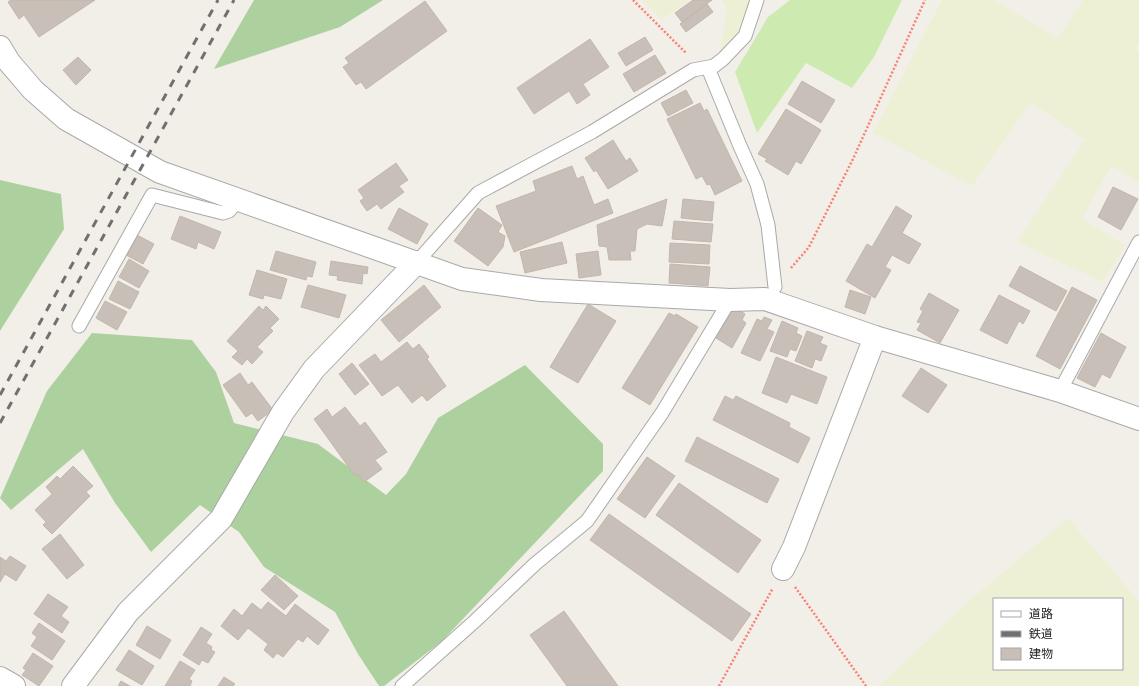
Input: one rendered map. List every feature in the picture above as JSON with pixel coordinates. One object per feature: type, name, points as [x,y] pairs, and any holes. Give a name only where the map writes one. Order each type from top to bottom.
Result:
[{"type":"street","points":[[0,47],[9,62],[33,90],[66,119],[160,172],[462,279],[541,290],[730,300],[765,299],[875,336],[1060,391],[1139,419]]},
{"type":"street","points":[[73,686],[128,612],[221,519],[283,412],[314,369],[417,262]]},
{"type":"street","points":[[783,569],[794,547],[875,336]]},
{"type":"street","points":[[0,678],[14,686]]},
{"type":"lane","points":[[417,262],[478,193],[592,132],[693,70],[708,68],[723,59],[745,36],[757,0]]},
{"type":"lane","points":[[708,68],[757,184],[768,224],[775,287]]},
{"type":"lane","points":[[79,326],[152,195],[223,213],[229,211],[239,199]]},
{"type":"lane","points":[[1060,391],[1139,242]]},
{"type":"lane","points":[[402,686],[475,621],[535,564],[587,521],[662,413],[730,300]]},
{"type":"path","points":[[633,0],[696,63],[708,68]]},
{"type":"path","points":[[775,287],[809,247],[853,160],[925,0]]},
{"type":"path","points":[[719,686],[783,569],[866,686]]},
{"type":"green space","points":[[254,0],[383,0],[340,27],[214,69]]},
{"type":"green space","points":[[642,0],[689,0],[662,20]]},
{"type":"green space","points":[[722,0],[752,0],[741,34],[719,57],[727,9]]},
{"type":"green space","points":[[790,0],[902,0],[874,57],[852,88],[806,63],[757,133],[735,72],[768,17]]},
{"type":"green space","points":[[942,0],[994,0],[1058,38],[1083,0],[1139,0],[1139,44],[1135,48],[1139,52],[1139,182],[1111,166],[1082,219],[1125,245],[1103,282],[1017,242],[1085,140],[1031,102],[972,186],[873,133]]},
{"type":"green space","points":[[0,180],[61,194],[64,229],[0,331]]},
{"type":"green space","points":[[92,333],[192,340],[216,372],[234,423],[318,444],[386,495],[406,474],[438,418],[525,365],[603,444],[603,471],[442,641],[384,686],[379,686],[358,654],[335,612],[264,567],[239,532],[200,505],[151,552],[115,503],[83,449],[11,510],[0,498],[47,391]]},
{"type":"green space","points":[[1068,518],[1139,601],[1139,686],[879,686],[969,601]]},
{"type":"building","points":[[11,0],[95,0],[39,37],[24,15],[19,19],[8,2]]},
{"type":"building","points":[[693,0],[712,0],[682,22],[675,13]]},
{"type":"building","points":[[425,1],[447,31],[366,89],[361,82],[356,85],[343,67],[349,63],[345,58]]},
{"type":"building","points":[[707,4],[713,12],[686,32],[680,24]]},
{"type":"building","points":[[645,37],[653,50],[626,66],[618,53]]},
{"type":"building","points":[[590,39],[609,67],[583,84],[590,95],[577,104],[569,91],[534,114],[517,88]]},
{"type":"building","points":[[655,55],[666,73],[634,92],[623,74]]},
{"type":"building","points":[[78,57],[91,70],[76,85],[63,70]]},
{"type":"building","points":[[802,81],[835,100],[821,123],[788,104]]},
{"type":"building","points":[[686,90],[693,103],[668,116],[661,103]]},
{"type":"building","points":[[700,103],[704,111],[707,109],[742,181],[715,195],[710,184],[707,185],[702,176],[696,179],[667,119]]},
{"type":"building","points":[[786,109],[821,130],[801,164],[796,161],[788,175],[765,161],[767,159],[758,154]]},
{"type":"building","points":[[613,140],[626,161],[630,158],[638,171],[608,189],[596,170],[594,172],[585,158]]},
{"type":"building","points":[[396,163],[408,180],[399,186],[404,192],[381,209],[377,204],[367,211],[360,201],[364,198],[358,190]]},
{"type":"building","points":[[572,166],[577,179],[583,176],[594,205],[608,199],[613,213],[514,252],[496,206],[536,191],[533,181]]},
{"type":"building","points":[[1113,187],[1138,199],[1121,230],[1098,217]]},
{"type":"building","points":[[667,199],[662,226],[647,224],[637,229],[635,251],[630,251],[631,260],[609,260],[607,247],[599,246],[597,225]]},
{"type":"building","points":[[683,199],[714,202],[712,221],[681,218]]},
{"type":"building","points":[[896,206],[912,216],[902,233],[921,244],[909,264],[892,255],[885,267],[891,270],[875,298],[846,281],[867,244],[872,247]]},
{"type":"building","points":[[399,208],[428,224],[417,244],[388,229]]},
{"type":"building","points":[[478,208],[502,225],[498,232],[505,236],[503,247],[488,266],[454,241]]},
{"type":"building","points":[[180,216],[221,232],[214,249],[198,242],[196,249],[171,239]]},
{"type":"building","points":[[674,221],[713,224],[711,242],[672,239]]},
{"type":"building","points":[[137,235],[154,244],[143,264],[126,255]]},
{"type":"building","points":[[562,242],[567,263],[525,273],[520,252]]},
{"type":"building","points":[[670,243],[710,245],[709,264],[669,262]]},
{"type":"building","points":[[276,251],[316,262],[312,277],[307,276],[306,280],[270,270]]},
{"type":"building","points":[[598,251],[601,275],[579,278],[576,254]]},
{"type":"building","points":[[129,259],[149,271],[139,288],[119,277]]},
{"type":"building","points":[[331,261],[368,267],[367,274],[363,273],[362,284],[337,280],[338,276],[329,275]]},
{"type":"building","points":[[670,264],[710,267],[708,286],[669,283]]},
{"type":"building","points":[[1020,266],[1067,291],[1056,311],[1009,286]]},
{"type":"building","points":[[257,270],[287,279],[281,299],[264,295],[263,299],[249,295]]},
{"type":"building","points":[[118,281],[139,292],[130,309],[109,299]]},
{"type":"building","points":[[308,285],[346,295],[339,318],[301,307]]},
{"type":"building","points":[[424,285],[441,307],[399,342],[381,320]]},
{"type":"building","points":[[1072,287],[1097,300],[1060,369],[1036,356]]},
{"type":"building","points":[[850,290],[871,297],[865,314],[845,307]]},
{"type":"building","points":[[929,293],[959,310],[940,343],[917,330],[921,323],[917,322],[923,311],[920,309]]},
{"type":"building","points":[[999,295],[1030,311],[1023,324],[1019,321],[1007,344],[980,330]]},
{"type":"building","points":[[105,301],[127,312],[117,330],[96,318]]},
{"type":"building","points":[[588,304],[616,321],[578,383],[550,367]]},
{"type":"building","points":[[259,306],[263,310],[266,306],[279,319],[270,328],[273,331],[257,347],[263,352],[252,364],[247,359],[242,365],[232,357],[238,351],[227,341]]},
{"type":"building","points":[[734,307],[745,314],[742,320],[746,323],[732,348],[716,338]]},
{"type":"building","points":[[669,313],[675,316],[676,314],[698,327],[650,405],[622,388]]},
{"type":"building","points":[[764,317],[772,320],[767,329],[774,332],[760,361],[741,353],[757,319],[762,321]]},
{"type":"building","points":[[782,321],[798,328],[796,333],[802,336],[796,351],[790,349],[787,357],[770,351]]},
{"type":"building","points":[[807,331],[823,337],[820,343],[827,346],[821,361],[815,359],[812,368],[795,361]]},
{"type":"building","points":[[1101,333],[1126,347],[1110,378],[1102,374],[1095,387],[1077,378]]},
{"type":"building","points":[[407,342],[413,349],[419,344],[429,357],[427,359],[446,386],[427,401],[422,395],[412,403],[398,385],[382,396],[359,365],[375,354],[381,362]]},
{"type":"building","points":[[776,357],[827,377],[817,404],[791,394],[787,403],[762,393]]},
{"type":"building","points":[[352,363],[369,384],[355,395],[339,374]]},
{"type":"building","points":[[921,368],[947,385],[928,413],[902,396]]},
{"type":"building","points":[[240,373],[248,385],[252,382],[273,410],[258,421],[252,413],[246,417],[223,385]]},
{"type":"building","points":[[725,396],[733,400],[736,396],[790,423],[789,427],[810,438],[798,463],[713,420]]},
{"type":"building","points":[[345,407],[360,426],[365,422],[387,452],[375,460],[382,469],[364,482],[358,474],[355,476],[314,419],[327,409],[332,417]]},
{"type":"building","points":[[697,437],[779,479],[767,503],[685,461]]},
{"type":"building","points":[[647,457],[675,476],[645,518],[617,499]]},
{"type":"building","points":[[73,466],[93,486],[86,492],[90,496],[52,534],[43,525],[46,522],[35,510],[52,494],[46,487],[57,476],[60,479]]},
{"type":"building","points":[[679,483],[761,540],[738,573],[656,515]]},
{"type":"building","points":[[609,514],[751,614],[732,641],[590,540]]},
{"type":"building","points":[[60,534],[84,565],[67,579],[42,549]]},
{"type":"building","points":[[10,556],[26,566],[16,581],[5,574],[0,582],[0,557],[6,561]]},
{"type":"building","points":[[275,575],[298,596],[284,610],[261,590]]},
{"type":"building","points":[[48,594],[68,607],[61,616],[69,622],[62,633],[34,614]]},
{"type":"building","points":[[268,602],[286,616],[295,604],[329,630],[318,645],[307,636],[303,642],[298,639],[283,657],[277,653],[273,658],[264,650],[268,644],[248,628],[238,640],[221,626],[234,609],[242,616],[252,603],[261,610]]},
{"type":"building","points":[[564,611],[618,686],[567,686],[530,635]]},
{"type":"building","points":[[39,623],[65,641],[52,660],[31,646],[37,637],[32,633]]},
{"type":"building","points":[[147,626],[171,640],[160,659],[136,645]]},
{"type":"building","points":[[201,627],[212,634],[206,643],[212,647],[211,650],[215,652],[208,663],[202,660],[199,665],[183,655]]},
{"type":"building","points":[[129,650],[154,666],[142,685],[116,670]]},
{"type":"building","points":[[33,653],[53,666],[39,686],[22,675],[26,670],[23,668]]},
{"type":"building","points":[[180,661],[195,670],[189,679],[192,681],[190,686],[165,686]]},
{"type":"building","points":[[224,677],[235,684],[233,686],[218,686]]},
{"type":"building","points":[[121,681],[130,686],[118,686]]},
{"type":"railway","points":[[0,395],[218,0]]},
{"type":"railway","points":[[0,423],[234,0]]}]
